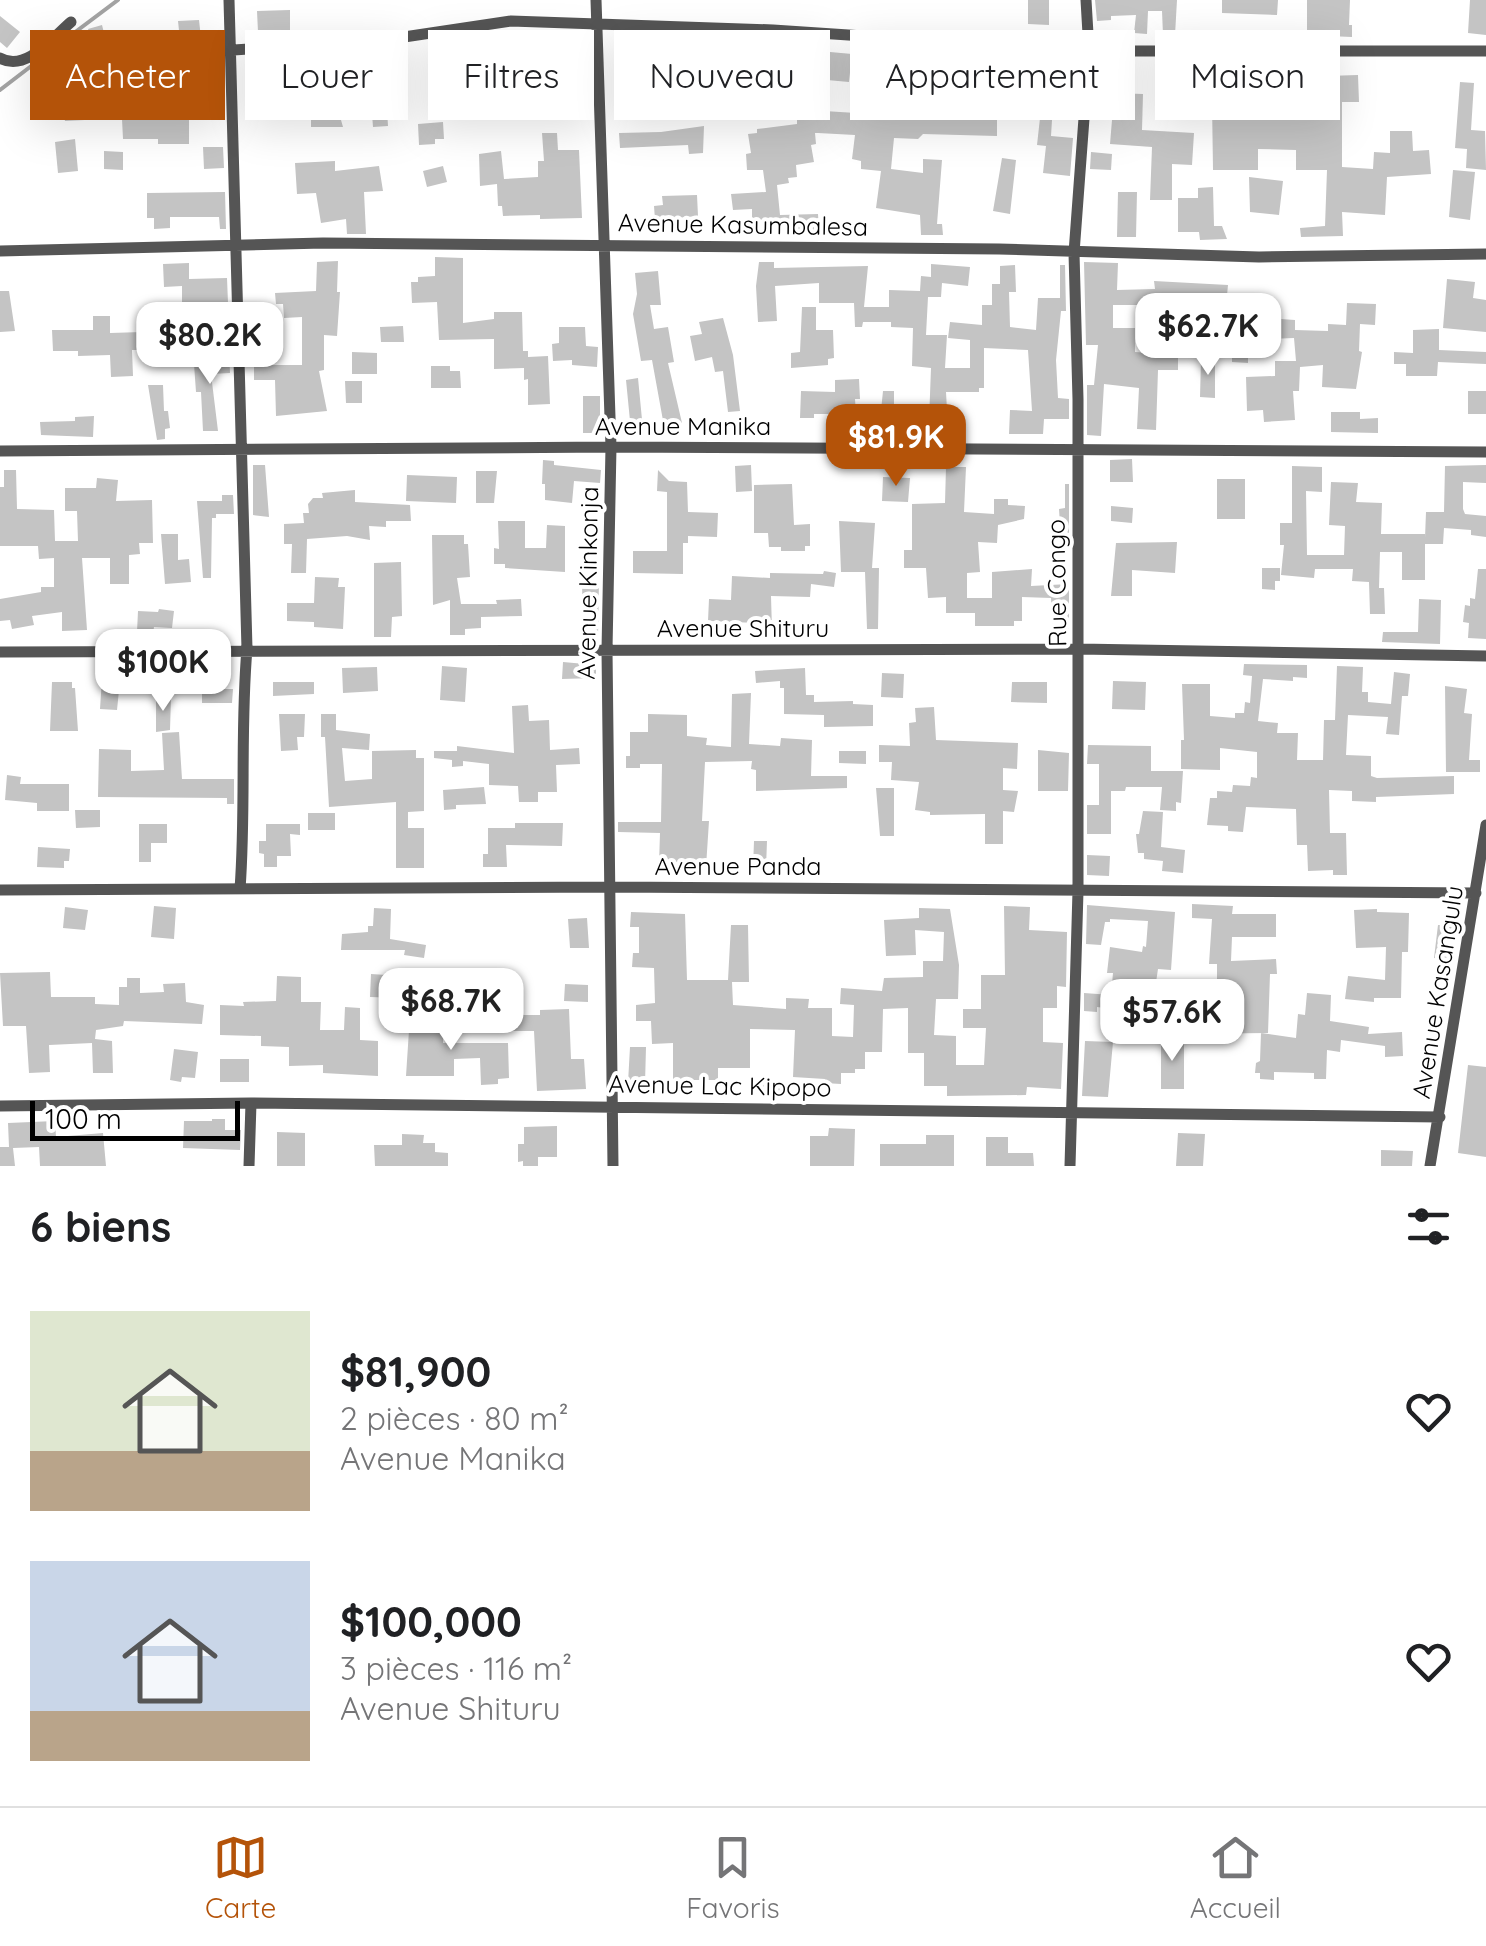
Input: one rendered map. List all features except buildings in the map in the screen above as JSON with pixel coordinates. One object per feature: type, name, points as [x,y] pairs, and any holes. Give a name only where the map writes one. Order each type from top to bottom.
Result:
[{"type":"street","points":[[228,0],[238,243],[246,649],[240,889]]},
{"type":"street","name":"Avenue Kinkonja","points":[[596,0],[611,446],[608,650],[613,1166]]},
{"type":"street","name":"Rue Congo","points":[[1086,0],[1088,30]]},
{"type":"street","points":[[225,49],[384,40],[511,20],[850,37]]},
{"type":"street","points":[[64,30],[71,22]]},
{"type":"street","points":[[1135,52],[1486,51]]},
{"type":"street","points":[[0,58],[7,62],[30,58]]},
{"type":"street","name":"Rue Congo","points":[[1070,1166],[1078,891],[1074,253],[1085,120]]},
{"type":"street","name":"Avenue Kasumbalesa","points":[[0,251],[238,243],[999,249],[1260,257],[1486,254]]},
{"type":"street","name":"Avenue Manika","points":[[0,451],[611,446],[1486,452]]},
{"type":"street","name":"Avenue Shituru","points":[[0,652],[1079,649],[1486,656]]},
{"type":"street","name":"Avenue Kasangulu","points":[[1430,1166],[1484,858],[1486,825]]},
{"type":"street","name":"Avenue Panda","points":[[0,890],[612,887],[1476,894]]},
{"type":"street","points":[[250,1166],[251,1103]]},
{"type":"street","name":"Avenue Lac Kipopo","points":[[0,1106],[251,1103],[1440,1117]]},
{"type":"waterway","points":[[78,30],[118,0]]},
{"type":"waterway","points":[[0,90],[30,67]]}]
